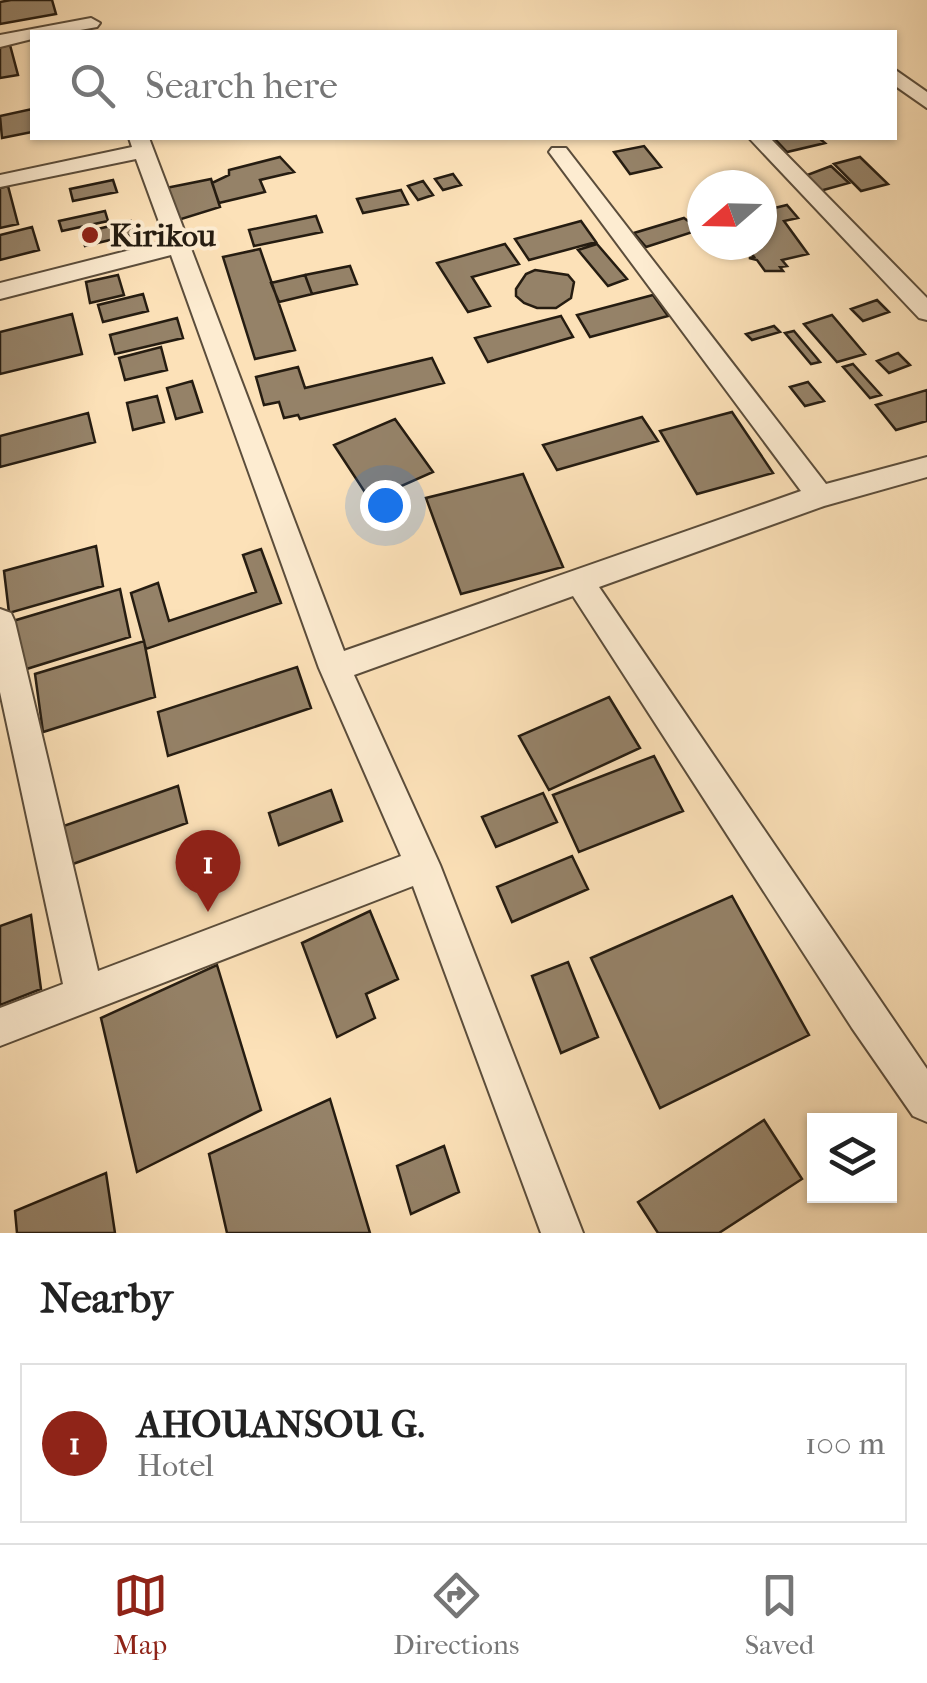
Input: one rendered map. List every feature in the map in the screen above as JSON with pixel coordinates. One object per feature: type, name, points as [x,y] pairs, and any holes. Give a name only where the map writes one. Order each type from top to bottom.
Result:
[{"type":"street","points":[[67,30],[93,28],[84,0]]},
{"type":"street","points":[[0,40],[30,34]]},
{"type":"street","points":[[897,77],[927,102]]},
{"type":"street","points":[[761,140],[927,312]]},
{"type":"street","points":[[0,181],[142,144],[176,246],[335,668],[423,864],[558,1232]]},
{"type":"street","points":[[558,152],[820,496]]},
{"type":"street","points":[[0,291],[176,246]]},
{"type":"street","points":[[335,668],[820,496],[927,467]]},
{"type":"street","points":[[580,581],[864,1015],[927,1102]]},
{"type":"street","points":[[0,622],[84,994]]},
{"type":"street","points":[[0,1027],[423,864]]},
{"type":"building","points":[[52,0],[56,14],[0,24],[0,2]]},
{"type":"building","points":[[10,45],[18,75],[0,78],[0,47]]},
{"type":"building","points":[[30,109],[30,132],[2,138],[0,116]]},
{"type":"building","points":[[776,140],[825,143],[787,152]]},
{"type":"building","points":[[644,146],[661,167],[630,174],[614,152]]},
{"type":"building","points":[[280,157],[294,172],[260,180],[265,192],[219,203],[212,183],[229,175],[229,170]]},
{"type":"building","points":[[860,157],[888,184],[861,191],[834,164]]},
{"type":"building","points":[[831,166],[849,183],[816,192],[802,177]]},
{"type":"building","points":[[453,174],[461,185],[443,190],[435,179]]},
{"type":"building","points":[[211,179],[220,207],[175,221],[166,188]]},
{"type":"building","points":[[113,180],[117,192],[73,201],[70,189]]},
{"type":"building","points":[[423,181],[433,195],[418,200],[408,186]]},
{"type":"building","points":[[8,186],[18,224],[0,228],[0,188]]},
{"type":"building","points":[[401,190],[408,204],[363,213],[357,199]]},
{"type":"building","points":[[787,205],[798,218],[784,221],[808,254],[782,260],[787,266],[780,267],[783,271],[765,271],[757,260],[777,260],[777,207]]},
{"type":"building","points":[[105,211],[108,221],[62,231],[59,221]]},
{"type":"building","points":[[316,216],[322,232],[254,246],[249,230]]},
{"type":"building","points":[[687,220],[687,234],[646,247],[634,233]]},
{"type":"building","points":[[131,221],[135,234],[85,246],[81,233]]},
{"type":"building","points":[[581,221],[596,242],[529,260],[515,239]]},
{"type":"building","points":[[32,227],[39,250],[0,260],[0,235]]},
{"type":"building","points":[[505,244],[519,264],[472,277],[490,306],[468,312],[437,263]]},
{"type":"building","points":[[597,244],[627,279],[608,286],[578,250]]},
{"type":"building","points":[[260,249],[295,350],[255,359],[223,257]]},
{"type":"building","points":[[350,266],[357,284],[312,294],[305,275]]},
{"type":"building","points":[[535,270],[568,275],[574,282],[571,298],[556,308],[524,303],[516,296],[516,289],[526,274]]},
{"type":"building","points":[[118,275],[124,295],[90,303],[86,282]]},
{"type":"building","points":[[305,275],[312,294],[279,302],[271,283]]},
{"type":"building","points":[[143,294],[148,311],[103,322],[98,305]]},
{"type":"building","points":[[653,295],[668,316],[590,337],[577,315]]},
{"type":"building","points":[[877,300],[889,312],[863,321],[851,309]]},
{"type":"building","points":[[72,314],[82,354],[0,374],[0,332]]},
{"type":"building","points":[[832,315],[865,354],[837,362],[804,324]]},
{"type":"building","points":[[561,316],[573,337],[488,362],[475,338]]},
{"type":"building","points":[[177,318],[183,338],[115,354],[110,335]]},
{"type":"building","points":[[774,326],[780,332],[752,340],[746,334]]},
{"type":"building","points":[[794,331],[820,362],[811,364],[785,333]]},
{"type":"building","points":[[161,347],[167,370],[125,380],[119,358]]},
{"type":"building","points":[[898,353],[910,365],[889,373],[877,361]]},
{"type":"building","points":[[432,358],[444,383],[300,419],[298,415],[284,418],[279,402],[264,405],[256,377],[298,367],[305,388]]},
{"type":"building","points":[[853,364],[881,395],[870,398],[843,367]]},
{"type":"building","points":[[192,381],[202,412],[176,419],[167,388]]},
{"type":"building","points":[[808,382],[824,401],[805,406],[790,387]]},
{"type":"building","points":[[927,390],[927,421],[896,430],[876,405]]},
{"type":"building","points":[[157,396],[164,422],[133,430],[127,403]]},
{"type":"building","points":[[732,412],[773,473],[697,494],[660,431]]},
{"type":"building","points":[[88,413],[95,442],[0,467],[0,436]]},
{"type":"building","points":[[642,417],[658,441],[557,470],[543,445]]},
{"type":"building","points":[[395,419],[433,472],[370,500],[334,445]]},
{"type":"building","points":[[523,474],[563,567],[461,594],[426,498]]},
{"type":"building","points":[[96,546],[103,586],[9,613],[4,571]]},
{"type":"building","points":[[261,549],[281,603],[146,649],[131,593],[158,583],[169,621],[256,592],[243,555]]},
{"type":"building","points":[[120,589],[130,637],[20,671],[13,621]]},
{"type":"building","points":[[144,641],[155,697],[43,732],[35,674]]},
{"type":"building","points":[[297,667],[311,708],[168,756],[158,712]]},
{"type":"building","points":[[609,697],[640,748],[549,790],[519,736]]},
{"type":"building","points":[[654,756],[683,811],[579,852],[553,795]]},
{"type":"building","points":[[178,786],[187,823],[59,869],[52,830]]},
{"type":"building","points":[[331,790],[342,821],[279,845],[269,813]]},
{"type":"building","points":[[543,793],[557,822],[496,847],[482,817]]},
{"type":"building","points":[[572,856],[588,889],[512,922],[497,887]]},
{"type":"building","points":[[732,896],[809,1035],[660,1108],[591,958]]},
{"type":"building","points":[[370,911],[398,979],[366,994],[375,1018],[337,1037],[302,943]]},
{"type":"building","points":[[31,915],[41,989],[0,1005],[0,926]]},
{"type":"building","points":[[568,962],[598,1037],[561,1053],[532,976]]},
{"type":"building","points":[[217,965],[261,1110],[137,1172],[101,1018]]},
{"type":"building","points":[[330,1099],[370,1233],[227,1233],[209,1154]]},
{"type":"building","points":[[764,1120],[802,1179],[719,1233],[658,1233],[638,1202]]},
{"type":"building","points":[[444,1146],[459,1192],[411,1214],[397,1166]]},
{"type":"building","points":[[106,1173],[115,1233],[17,1233],[15,1211]]},
{"type":"place","name":"Kirikou","points":[[90,235]]},
{"type":"place","name":"AHOUANSOU G.","points":[[208,912]]}]
